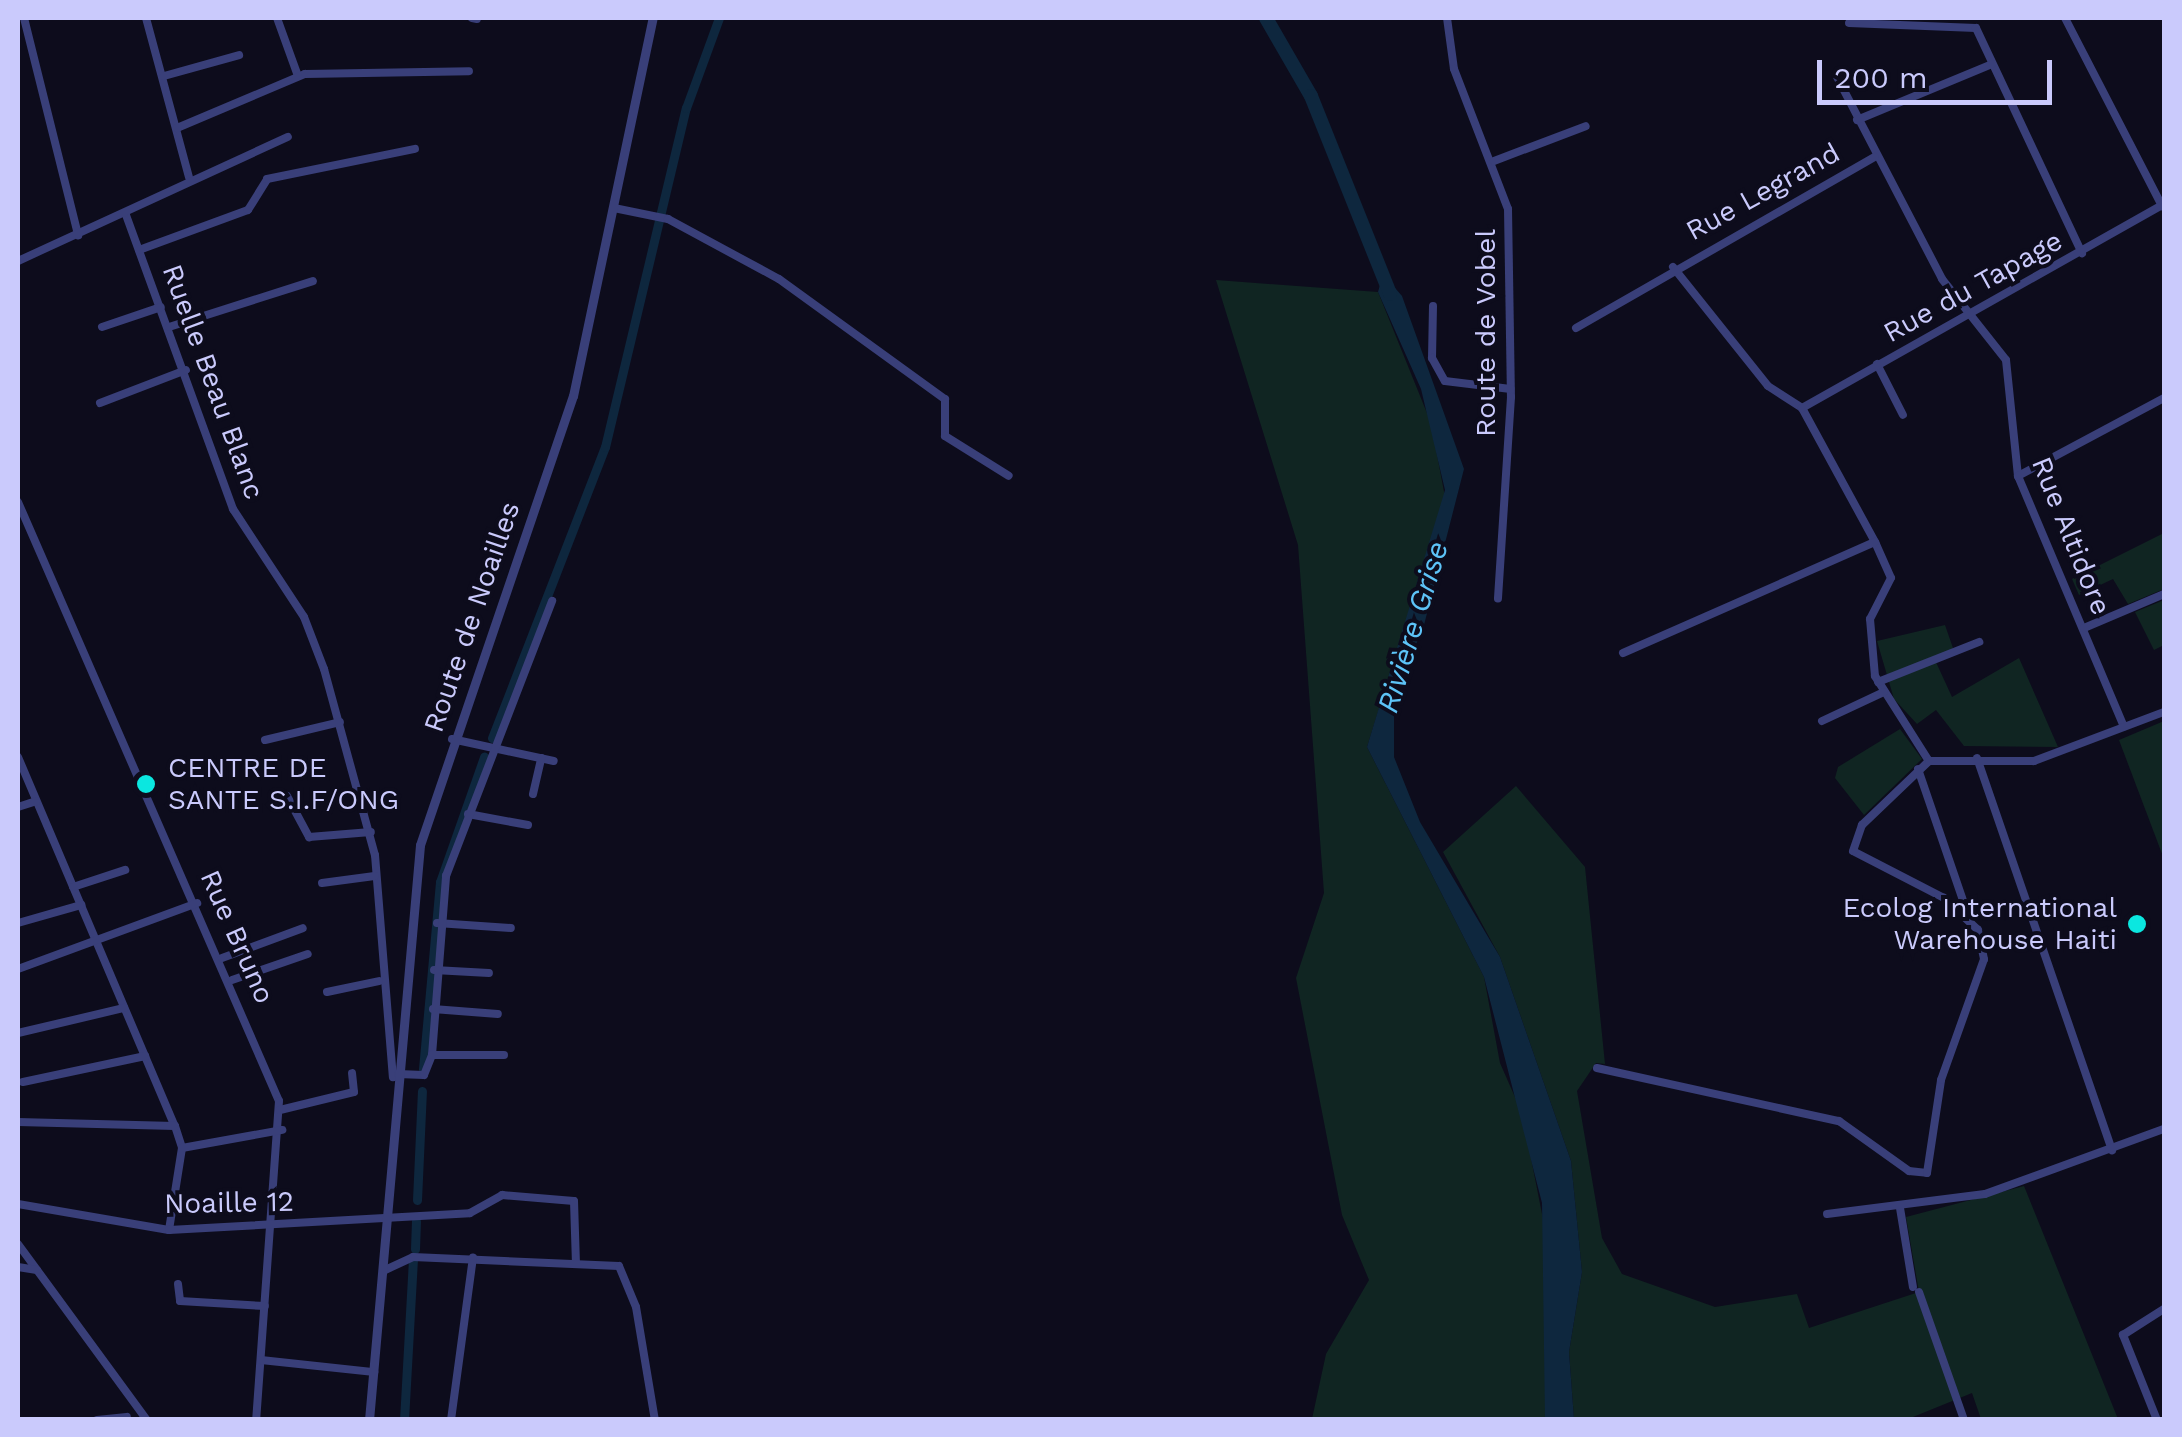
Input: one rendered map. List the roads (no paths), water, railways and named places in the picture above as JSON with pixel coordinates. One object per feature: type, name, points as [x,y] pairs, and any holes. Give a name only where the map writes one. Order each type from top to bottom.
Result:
[{"type":"street","points":[[24,18],[78,236]]},
{"type":"street","points":[[146,18],[189,177]]},
{"type":"street","points":[[278,18],[298,76]]},
{"type":"street","name":"Route de Noailles","points":[[369,1420],[383,1271],[382,1212],[393,1076],[420,845],[452,739],[574,396],[653,18]]},
{"type":"street","name":"Route de Vobel","points":[[1448,18],[1454,69],[1494,161],[1508,209],[1511,388],[1498,599]]},
{"type":"street","points":[[2065,18],[2163,205]]},
{"type":"street","points":[[1849,23],[1955,22],[1985,37],[1992,64],[2082,253]]},
{"type":"street","points":[[164,76],[240,55]]},
{"type":"street","points":[[1857,120],[1992,64]]},
{"type":"street","points":[[178,128],[298,76],[469,71]]},
{"type":"street","name":"Rue Altidore","points":[[1837,77],[1874,156],[1973,317],[2006,360],[2018,476],[2124,726]]},
{"type":"street","points":[[1494,161],[1586,126]]},
{"type":"street","points":[[18,261],[126,216],[189,177],[288,137]]},
{"type":"street","points":[[139,250],[248,210],[267,179],[415,149]]},
{"type":"street","name":"Rue Legrand","points":[[1576,328],[1672,267],[1874,156]]},
{"type":"street","name":"Rue du Tapage","points":[[1802,408],[1877,364],[1973,317],[2163,205]]},
{"type":"street","points":[[614,208],[668,219],[779,279],[945,399],[944,436],[1010,476]]},
{"type":"street","name":"Ruelle Beau Blanc","points":[[126,216],[186,370],[233,508],[304,617],[340,722],[371,832],[379,981],[393,1076]]},
{"type":"street","points":[[1672,267],[1768,386],[1802,408],[1875,542],[1890,578],[1870,619],[1878,682],[1929,761]]},
{"type":"street","points":[[169,327],[313,280]]},
{"type":"street","points":[[1432,306],[1432,358],[1445,381],[1511,388]]},
{"type":"street","points":[[102,327],[162,307]]},
{"type":"street","points":[[1877,364],[1903,415]]},
{"type":"street","points":[[100,403],[186,370]]},
{"type":"street","points":[[2018,476],[2164,398]]},
{"type":"street","name":"Rue Bruno","points":[[18,502],[232,980],[280,1110],[282,1130],[256,1420]]},
{"type":"street","points":[[1623,653],[1875,542]]},
{"type":"street","points":[[2084,628],[2164,594]]},
{"type":"street","points":[[393,1076],[424,1075],[432,1054],[437,923],[468,814],[552,601]]},
{"type":"street","points":[[1878,682],[1978,642]]},
{"type":"street","points":[[1822,721],[1884,692]]},
{"type":"street","points":[[1971,924],[1944,898],[1853,851],[1862,824],[1929,761],[2034,760],[2164,712]]},
{"type":"street","points":[[265,740],[340,722]]},
{"type":"street","points":[[452,739],[554,761]]},
{"type":"street","points":[[532,794],[541,758]]},
{"type":"street","points":[[1977,758],[2112,1150]]},
{"type":"street","points":[[18,761],[175,1126],[182,1148],[169,1230]]},
{"type":"street","points":[[1597,1068],[1839,1122],[1909,1172],[1927,1173],[1942,1080],[1982,986],[1971,924],[1918,768]]},
{"type":"street","points":[[286,796],[309,836],[371,832]]},
{"type":"street","points":[[18,807],[36,801]]},
{"type":"street","points":[[468,814],[528,826]]},
{"type":"street","points":[[73,887],[125,870]]},
{"type":"street","points":[[322,883],[375,876]]},
{"type":"street","points":[[18,969],[100,945],[197,903]]},
{"type":"street","points":[[18,922],[81,905]]},
{"type":"street","points":[[437,923],[511,928]]},
{"type":"street","points":[[222,958],[302,928]]},
{"type":"street","points":[[232,980],[308,954]]},
{"type":"street","points":[[434,970],[490,973]]},
{"type":"street","points":[[327,992],[379,981]]},
{"type":"street","points":[[18,1033],[124,1008]]},
{"type":"street","points":[[433,1009],[498,1014]]},
{"type":"street","points":[[432,1054],[504,1056]]},
{"type":"street","points":[[23,1082],[145,1056]]},
{"type":"street","points":[[280,1110],[354,1092],[352,1073]]},
{"type":"street","points":[[18,1122],[175,1126]]},
{"type":"street","points":[[1827,1214],[1944,1204],[2112,1150],[2164,1129]]},
{"type":"street","points":[[182,1148],[282,1130]]},
{"type":"street","name":"Noaille 12","points":[[18,1204],[169,1230],[272,1226],[382,1212],[470,1214],[502,1194],[574,1201],[576,1262]]},
{"type":"street","points":[[1900,1208],[1916,1289],[1964,1420]]},
{"type":"street","points":[[18,1244],[147,1420]]},
{"type":"street","points":[[383,1271],[413,1257],[619,1266],[626,1279],[655,1420]]},
{"type":"street","points":[[451,1420],[473,1257]]},
{"type":"street","points":[[18,1266],[37,1270]]},
{"type":"street","points":[[178,1284],[180,1301],[266,1306]]},
{"type":"street","points":[[2157,1420],[2123,1335],[2164,1309]]},
{"type":"street","points":[[262,1360],[374,1372]]},
{"type":"street","points":[[98,1420],[127,1418],[130,1399]]},
{"type":"water","points":[[1383,274],[1402,296],[1464,469],[1423,629],[1394,692],[1394,757],[1420,822],[1500,957],[1571,1161],[1582,1272],[1569,1352],[1574,1419],[1545,1419],[1542,1203],[1484,977],[1367,747],[1445,490],[1421,389],[1378,292]]},
{"type":"waterway","points":[[492,738],[605,447],[686,108],[719,18]]},
{"type":"waterway","name":"Rivière Grise","points":[[1266,18],[1311,96],[1390,294]]},
{"type":"waterway","points":[[423,1069],[440,882],[484,757]]},
{"type":"waterway","points":[[417,1200],[422,1091]]},
{"type":"waterway","points":[[415,1249],[416,1221]]},
{"type":"waterway","points":[[404,1420],[413,1260]]},
{"type":"place","name":"CENTRE DE SANTE S.I.F/ONG","points":[[146,784]]},
{"type":"place","name":"Ecolog International Warehouse Haiti","points":[[2137,924]]}]
